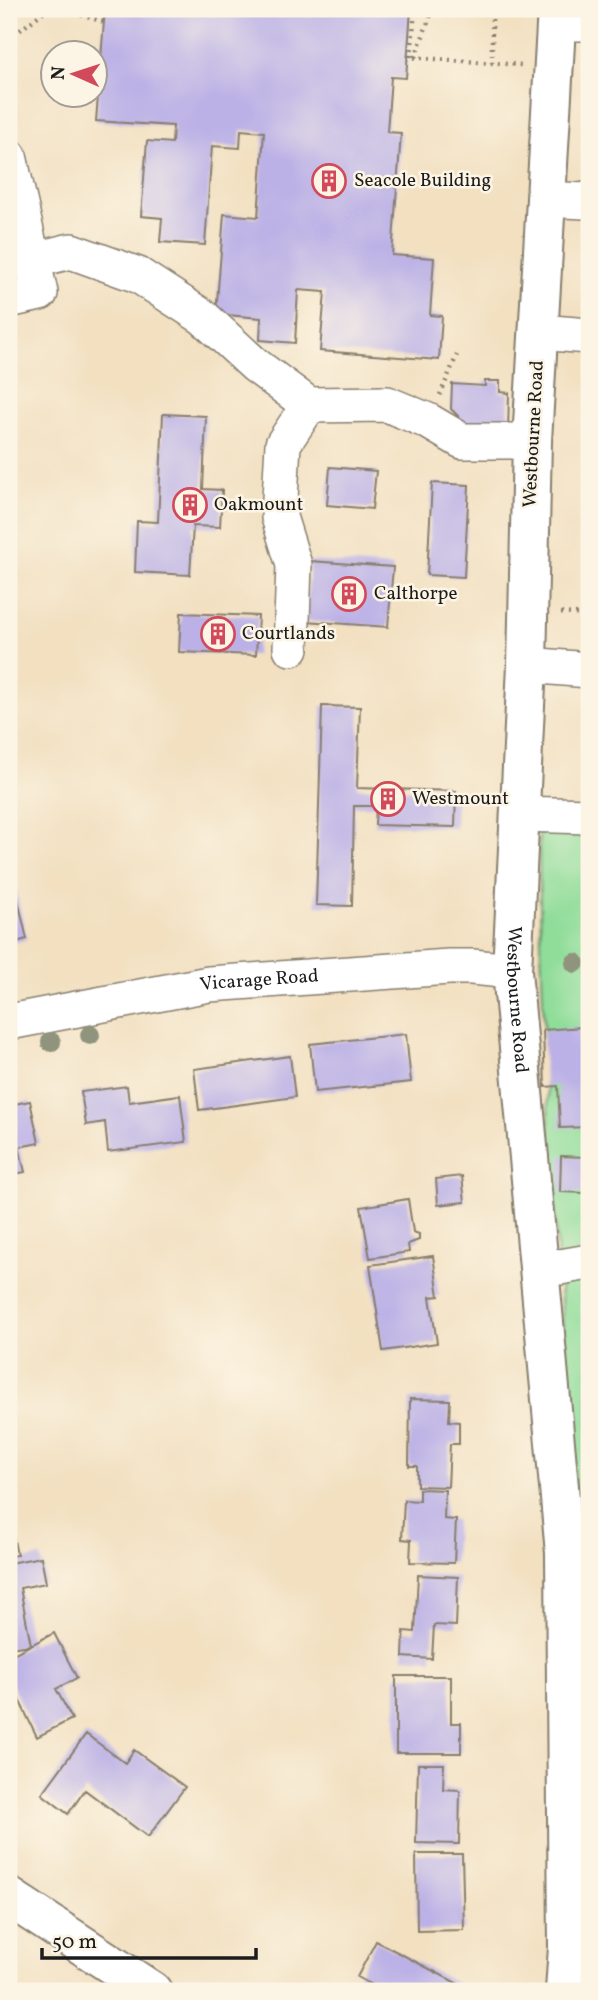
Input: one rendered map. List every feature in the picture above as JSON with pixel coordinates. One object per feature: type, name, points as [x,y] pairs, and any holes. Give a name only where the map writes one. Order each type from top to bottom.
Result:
[{"type":"main road","name":"Westbourne Road","points":[[565,1991],[578,1952],[577,1597],[565,1552],[512,971],[527,665],[532,441],[545,199],[553,67],[568,18]]},
{"type":"main road","points":[[9,1897],[152,1991]]},
{"type":"street","points":[[9,156],[40,293],[9,300]]},
{"type":"street","points":[[545,199],[588,198]]},
{"type":"street","points":[[34,260],[71,251],[138,275],[203,317],[255,365],[309,405],[387,404],[428,421],[462,441],[532,441]]},
{"type":"street","points":[[539,332],[589,337]]},
{"type":"street","points":[[292,648],[294,565],[279,517],[283,444],[309,405]]},
{"type":"street","points":[[527,665],[589,670]]},
{"type":"street","points":[[520,814],[589,816]]},
{"type":"street","name":"Vicarage Road","points":[[9,1022],[209,984],[450,967],[512,971]]},
{"type":"street","points":[[539,1264],[560,1267],[589,1262]]},
{"type":"path","points":[[9,39],[47,9]]},
{"type":"path","points":[[61,9],[104,22]]},
{"type":"path","points":[[411,57],[415,9]]},
{"type":"path","points":[[411,57],[433,9]]},
{"type":"path","points":[[492,9],[492,62]]},
{"type":"path","points":[[411,57],[553,67]]},
{"type":"path","points":[[428,421],[457,355]]},
{"type":"green space","points":[[539,829],[589,831],[589,1628],[586,1628],[549,1129]]},
{"type":"building","name":"Seacole Building","points":[[105,9],[411,9],[406,78],[391,77],[387,132],[401,133],[392,255],[434,258],[430,315],[442,316],[439,360],[320,351],[325,292],[298,290],[295,343],[260,340],[261,318],[216,314],[224,214],[258,217],[264,132],[241,130],[240,148],[212,146],[205,245],[160,242],[162,218],[141,216],[147,141],[172,143],[173,126],[96,121],[97,108],[108,108],[108,38],[103,38]]},
{"type":"building","points":[[485,381],[500,381],[500,392],[509,393],[508,431],[458,429],[458,416],[451,409],[452,384],[485,386]]},
{"type":"building","name":"Oakmount","points":[[163,414],[206,416],[203,489],[222,490],[220,527],[193,526],[190,575],[135,572],[137,521],[158,522]]},
{"type":"building","points":[[330,467],[376,471],[372,509],[327,505]]},
{"type":"building","points":[[432,483],[469,485],[464,577],[427,575]]},
{"type":"building","name":"Calthorpe","points":[[310,561],[393,567],[388,627],[306,621]]},
{"type":"building","name":"Courtlands","points":[[181,613],[258,616],[256,655],[179,652]]},
{"type":"building","name":"Westmount","points":[[322,706],[360,707],[357,788],[456,791],[455,827],[375,825],[376,806],[354,806],[352,906],[316,905]]},
{"type":"building","points":[[12,874],[27,939],[9,944],[9,875]]},
{"type":"building","points":[[581,1012],[589,1012],[589,1127],[560,1128],[558,1086],[545,1087],[543,1030],[582,1027]]},
{"type":"building","points":[[406,1034],[411,1082],[315,1092],[310,1044]]},
{"type":"building","points":[[290,1056],[295,1097],[199,1110],[194,1069]]},
{"type":"building","points":[[127,1086],[129,1102],[180,1095],[186,1142],[108,1152],[105,1122],[86,1125],[81,1092]]},
{"type":"building","points":[[30,1101],[39,1143],[19,1147],[25,1172],[9,1175],[9,1105]]},
{"type":"building","points":[[561,1156],[587,1157],[586,1193],[560,1192]]},
{"type":"building","points":[[462,1176],[465,1202],[438,1205],[436,1179]]},
{"type":"building","points":[[408,1199],[413,1232],[419,1234],[419,1240],[408,1244],[409,1252],[370,1258],[361,1207]]},
{"type":"building","points":[[433,1256],[439,1296],[430,1297],[437,1343],[383,1351],[370,1265]]},
{"type":"building","points":[[410,1399],[450,1400],[449,1421],[459,1422],[459,1444],[450,1444],[448,1487],[417,1486],[417,1466],[409,1466]]},
{"type":"building","points":[[419,1489],[445,1490],[444,1519],[456,1520],[454,1563],[410,1562],[411,1540],[402,1539],[404,1500],[419,1501]]},
{"type":"building","points":[[9,1516],[17,1555],[9,1556]]},
{"type":"building","points":[[41,1557],[46,1583],[20,1588],[31,1645],[9,1648],[9,1563]]},
{"type":"building","points":[[418,1575],[458,1577],[456,1626],[434,1625],[432,1659],[403,1657],[404,1631],[415,1632]]},
{"type":"building","points":[[54,1633],[77,1678],[56,1689],[72,1719],[37,1737],[9,1679],[9,1656]]},
{"type":"building","points":[[396,1676],[451,1676],[451,1723],[461,1723],[461,1753],[396,1753]]},
{"type":"building","points":[[86,1734],[125,1763],[134,1750],[185,1787],[148,1837],[85,1790],[68,1814],[42,1794]]},
{"type":"building","points":[[418,1764],[444,1764],[443,1789],[460,1790],[459,1844],[416,1843]]},
{"type":"building","points":[[416,1854],[462,1854],[464,1930],[417,1931]]},
{"type":"building","points":[[376,1941],[468,1989],[467,1991],[383,1991],[357,1977]]},
{"type":"place","name":"Seacole Building","points":[[329,181]]},
{"type":"place","name":"Oakmount","points":[[190,505]]},
{"type":"place","name":"Calthorpe","points":[[349,594]]},
{"type":"place","name":"Courtlands","points":[[218,634]]},
{"type":"place","name":"Westmount","points":[[388,799]]}]
